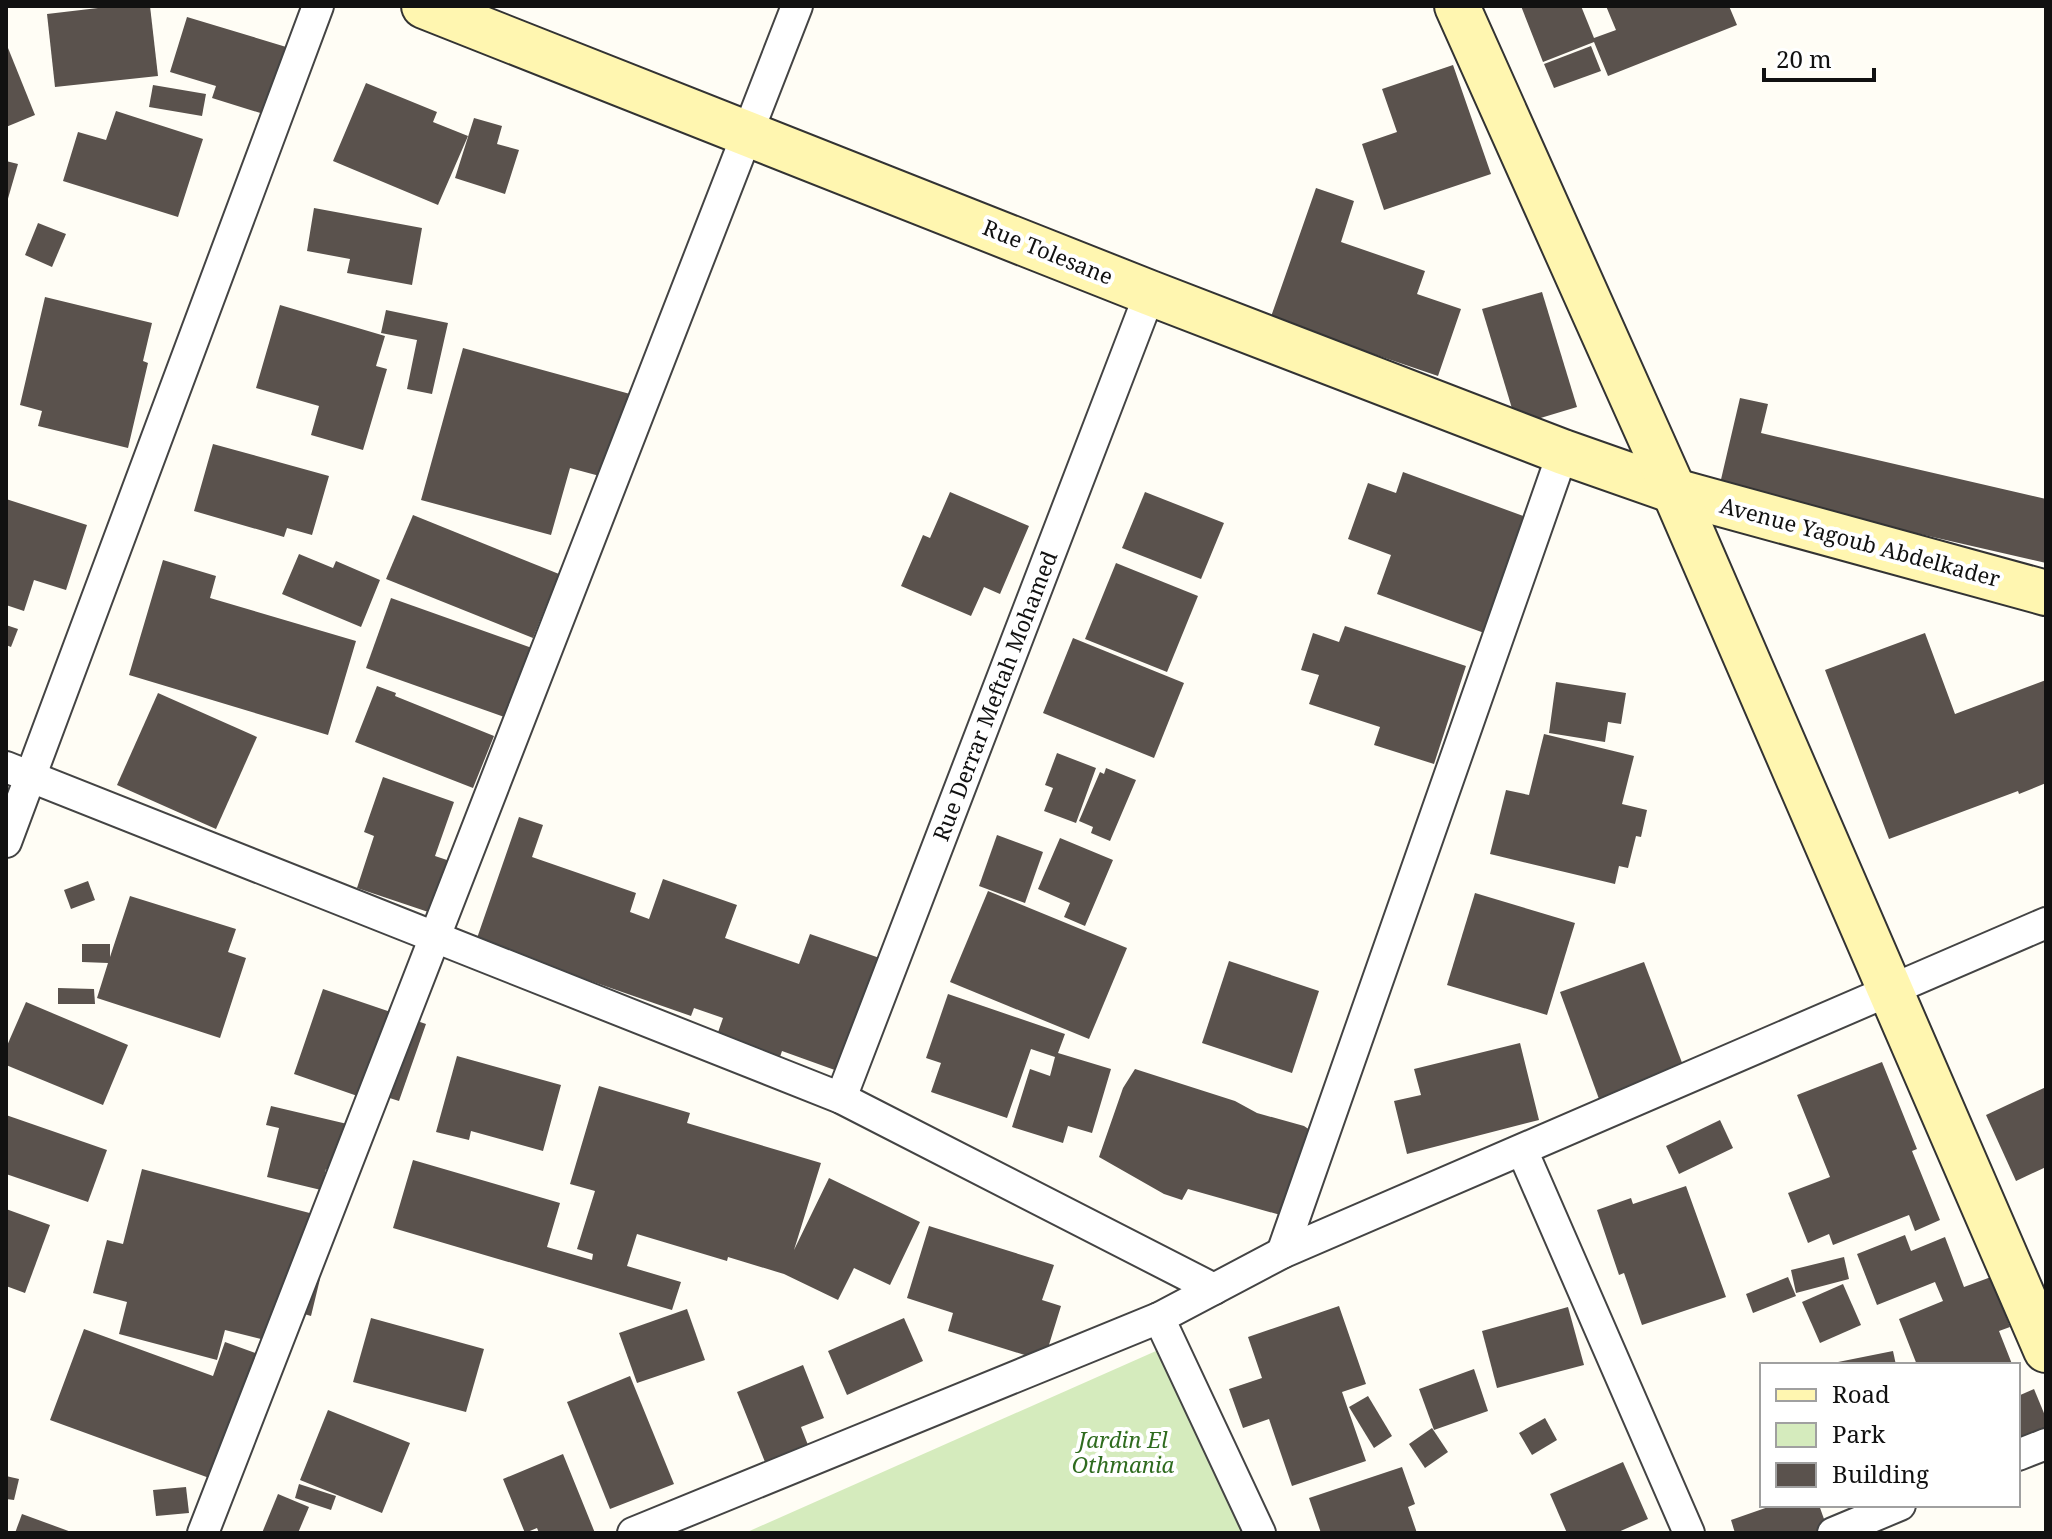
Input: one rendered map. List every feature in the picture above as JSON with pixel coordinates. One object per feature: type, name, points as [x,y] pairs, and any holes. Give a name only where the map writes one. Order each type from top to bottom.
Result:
[{"type":"street","points":[[6,842],[19,772],[318,6]]},
{"type":"street","name":"Rue Tolesane","points":[[424,6],[1150,293],[1563,452],[1674,491]]},
{"type":"street","points":[[203,1533],[797,6]]},
{"type":"street","points":[[1457,6],[1674,491],[2046,1350]]},
{"type":"street","name":"Rue Derrar Meftah Mohamed","points":[[841,1098],[1150,293]]},
{"type":"street","points":[[1282,1253],[1563,452]]},
{"type":"street","name":"Avenue Yagoub Abdelkader","points":[[1674,491],[2046,593]]},
{"type":"street","points":[[19,772],[841,1098],[1214,1289]]},
{"type":"street","points":[[633,1533],[1159,1318],[1282,1253],[2046,923]]},
{"type":"street","points":[[1522,1150],[1689,1533]]},
{"type":"street","points":[[1159,1318],[1260,1533]]},
{"type":"street","points":[[2020,1454],[2046,1444]]},
{"type":"street","points":[[1833,1533],[1895,1507]]},
{"type":"green space","name":"Jardin El Othmania","points":[[1165,1347],[1244,1533],[745,1533]]},
{"type":"building","points":[[115,6],[150,6],[158,76],[55,87],[47,14]]},
{"type":"building","points":[[1521,6],[1581,6],[1594,38],[1616,30],[1606,6],[1729,6],[1737,25],[1608,76],[1594,42],[1543,62]]},
{"type":"building","points":[[187,17],[306,53],[286,121],[212,98],[216,86],[170,72]]},
{"type":"building","points":[[6,43],[35,115],[6,127]]},
{"type":"building","points":[[1591,46],[1601,71],[1554,88],[1544,64]]},
{"type":"building","points":[[1453,65],[1491,174],[1384,210],[1362,144],[1397,132],[1382,89]]},
{"type":"building","points":[[366,83],[437,112],[433,122],[468,136],[438,205],[333,161]]},
{"type":"building","points":[[153,85],[206,94],[202,116],[149,107]]},
{"type":"building","points":[[116,111],[203,139],[178,217],[63,181],[78,132],[106,140]]},
{"type":"building","points":[[474,118],[502,126],[497,144],[519,150],[505,194],[455,178]]},
{"type":"building","points":[[6,161],[18,164],[7,202],[6,202]]},
{"type":"building","points":[[1316,188],[1354,201],[1341,242],[1425,271],[1417,294],[1461,309],[1438,376],[1347,345],[1266,331]]},
{"type":"building","points":[[314,208],[422,228],[412,285],[347,273],[350,259],[307,251]]},
{"type":"building","points":[[38,223],[66,234],[52,267],[25,255]]},
{"type":"building","points":[[1542,292],[1577,407],[1517,425],[1482,309]]},
{"type":"building","points":[[45,297],[152,323],[143,361],[148,363],[128,448],[38,426],[42,411],[20,405]]},
{"type":"building","points":[[280,305],[385,336],[376,366],[387,369],[363,450],[311,435],[319,406],[256,388]]},
{"type":"building","points":[[386,310],[448,323],[432,394],[407,389],[417,340],[381,333]]},
{"type":"building","points":[[463,348],[641,397],[618,481],[570,468],[551,535],[421,500]]},
{"type":"building","points":[[1740,398],[1768,404],[1761,433],[2046,499],[2046,563],[1719,488]]},
{"type":"building","points":[[213,444],[329,476],[312,535],[287,528],[284,537],[194,511]]},
{"type":"building","points":[[1403,472],[1526,517],[1487,634],[1377,594],[1391,555],[1348,539],[1368,483],[1396,493]]},
{"type":"building","points":[[950,492],[1029,526],[1000,594],[984,587],[971,616],[901,586],[923,535],[930,538]]},
{"type":"building","points":[[1145,492],[1224,523],[1201,579],[1122,548]]},
{"type":"building","points":[[6,499],[87,525],[66,590],[34,580],[24,611],[6,605]]},
{"type":"building","points":[[413,515],[559,574],[533,638],[386,579]]},
{"type":"building","points":[[299,554],[333,568],[336,561],[380,580],[361,627],[282,594]]},
{"type":"building","points":[[163,560],[216,576],[210,598],[356,641],[328,735],[129,675]]},
{"type":"building","points":[[1116,563],[1198,596],[1167,672],[1085,639]]},
{"type":"building","points":[[391,598],[546,653],[521,723],[366,668]]},
{"type":"building","points":[[6,625],[18,629],[11,647],[6,645]]},
{"type":"building","points":[[1345,626],[1466,666],[1434,764],[1374,745],[1380,727],[1309,704],[1319,675],[1301,670],[1313,633],[1339,642]]},
{"type":"building","points":[[1925,633],[1955,714],[2046,680],[2046,783],[1889,839],[1825,670]]},
{"type":"building","points":[[1073,638],[1184,683],[1154,758],[1043,713]]},
{"type":"building","points":[[1556,682],[1626,693],[1621,724],[1608,722],[1605,742],[1549,733]]},
{"type":"building","points":[[377,686],[494,736],[473,788],[355,742]]},
{"type":"building","points":[[158,693],[257,737],[216,829],[117,785]]},
{"type":"building","points":[[1544,734],[1634,756],[1622,804],[1647,810],[1641,837],[1636,836],[1628,868],[1619,866],[1615,884],[1490,854],[1506,790],[1529,795]]},
{"type":"building","points":[[1057,753],[1096,768],[1076,823],[1044,811],[1053,788],[1045,785]]},
{"type":"building","points":[[1106,768],[1136,780],[1110,841],[1091,833],[1093,827],[1079,821],[1100,772],[1104,774]]},
{"type":"building","points":[[383,777],[454,802],[435,856],[468,867],[455,921],[357,888],[374,836],[364,832]]},
{"type":"building","points":[[519,817],[543,825],[532,857],[636,893],[630,912],[649,919],[663,879],[737,905],[725,938],[799,964],[810,934],[897,964],[857,1078],[782,1051],[778,1063],[715,1041],[723,1018],[694,1008],[691,1016],[476,941]]},
{"type":"building","points":[[997,835],[1043,852],[1025,903],[979,886]]},
{"type":"building","points":[[1060,838],[1113,860],[1085,926],[1064,917],[1070,903],[1038,889]]},
{"type":"building","points":[[88,881],[95,900],[71,909],[64,890]]},
{"type":"building","points":[[988,891],[1127,948],[1089,1039],[950,982]]},
{"type":"building","points":[[1475,893],[1575,923],[1547,1015],[1447,985]]},
{"type":"building","points":[[130,896],[236,929],[228,952],[246,958],[220,1038],[97,998],[108,963],[82,962],[82,944],[110,944],[110,957]]},
{"type":"building","points":[[1229,961],[1319,991],[1292,1073],[1202,1043]]},
{"type":"building","points":[[1644,962],[1684,1068],[1599,1099],[1560,992]]},
{"type":"building","points":[[58,988],[94,989],[95,1004],[58,1004]]},
{"type":"building","points":[[323,989],[426,1024],[399,1101],[371,1092],[369,1100],[294,1074]]},
{"type":"building","points":[[948,994],[1065,1034],[1058,1053],[1111,1069],[1092,1133],[1068,1126],[1063,1143],[1012,1127],[1030,1069],[1050,1076],[1055,1057],[1031,1049],[1007,1118],[931,1092],[941,1063],[926,1058]]},
{"type":"building","points":[[26,1002],[128,1045],[103,1105],[6,1065],[6,1048]]},
{"type":"building","points":[[1520,1043],[1539,1120],[1407,1154],[1394,1101],[1421,1095],[1414,1069]]},
{"type":"building","points":[[457,1056],[561,1085],[543,1151],[471,1131],[469,1140],[436,1132]]},
{"type":"building","points":[[1882,1062],[1917,1149],[1912,1151],[1940,1220],[1915,1231],[1909,1215],[1833,1245],[1829,1234],[1808,1243],[1788,1193],[1830,1177],[1797,1095]]},
{"type":"building","points":[[1135,1069],[1235,1101],[1257,1113],[1304,1126],[1313,1132],[1284,1216],[1188,1189],[1182,1200],[1164,1194],[1099,1157],[1123,1088]]},
{"type":"building","points":[[599,1086],[690,1113],[687,1123],[821,1163],[794,1250],[829,1178],[920,1222],[890,1285],[854,1268],[838,1300],[784,1274],[728,1257],[727,1261],[637,1234],[627,1266],[681,1282],[672,1310],[393,1228],[413,1160],[560,1203],[547,1247],[592,1260],[593,1254],[577,1249],[595,1191],[570,1184]]},
{"type":"building","points":[[2046,1087],[2046,1167],[2016,1181],[1986,1115]]},
{"type":"building","points":[[271,1106],[360,1127],[348,1175],[326,1169],[321,1190],[267,1177],[279,1128],[266,1125]]},
{"type":"building","points":[[6,1115],[107,1150],[88,1202],[6,1174]]},
{"type":"building","points":[[1720,1120],[1733,1148],[1679,1174],[1666,1146]]},
{"type":"building","points":[[142,1169],[325,1217],[310,1276],[320,1279],[311,1316],[294,1311],[285,1345],[225,1330],[217,1360],[119,1334],[127,1302],[93,1293],[107,1240],[123,1244]]},
{"type":"building","points":[[1686,1186],[1726,1297],[1642,1325],[1624,1273],[1619,1275],[1597,1210],[1631,1198],[1633,1204]]},
{"type":"building","points":[[6,1209],[50,1225],[25,1293],[6,1286]]},
{"type":"building","points":[[929,1226],[1054,1265],[1042,1300],[1061,1306],[1044,1361],[948,1331],[953,1313],[907,1298]]},
{"type":"building","points":[[1905,1235],[1911,1251],[1945,1237],[1964,1287],[1991,1277],[2010,1327],[1999,1331],[2012,1363],[1916,1363],[1899,1319],[1943,1301],[1935,1282],[1877,1305],[1857,1254]]},
{"type":"building","points":[[1844,1257],[1849,1279],[1796,1293],[1791,1270]]},
{"type":"building","points":[[1788,1277],[1796,1296],[1753,1313],[1746,1294]]},
{"type":"building","points":[[1843,1284],[1861,1325],[1820,1343],[1802,1302]]},
{"type":"building","points":[[1339,1306],[1366,1384],[1342,1392],[1366,1461],[1292,1486],[1269,1419],[1243,1428],[1229,1389],[1262,1378],[1248,1337]]},
{"type":"building","points":[[1568,1307],[1584,1365],[1497,1388],[1482,1331]]},
{"type":"building","points":[[687,1309],[705,1360],[637,1383],[619,1333]]},
{"type":"building","points":[[371,1318],[484,1349],[466,1412],[353,1382]]},
{"type":"building","points":[[904,1318],[923,1361],[847,1395],[828,1351]]},
{"type":"building","points":[[84,1329],[213,1376],[225,1342],[264,1356],[223,1483],[50,1420]]},
{"type":"building","points":[[1893,1351],[1896,1363],[1838,1363]]},
{"type":"building","points":[[803,1365],[824,1418],[801,1427],[808,1445],[765,1462],[737,1392]]},
{"type":"building","points":[[1474,1369],[1488,1411],[1434,1430],[1419,1389]]},
{"type":"building","points":[[630,1376],[674,1484],[610,1509],[567,1402]]},
{"type":"building","points":[[2034,1389],[2046,1418],[2046,1460],[2020,1471],[2020,1395]]},
{"type":"building","points":[[1368,1396],[1392,1436],[1374,1448],[1349,1407]]},
{"type":"building","points":[[328,1410],[410,1443],[382,1513],[300,1480]]},
{"type":"building","points":[[1545,1418],[1557,1440],[1532,1455],[1519,1433]]},
{"type":"building","points":[[1432,1428],[1448,1452],[1425,1468],[1409,1444]]},
{"type":"building","points":[[563,1454],[595,1533],[539,1533],[537,1528],[525,1533],[503,1479]]},
{"type":"building","points":[[1623,1462],[1648,1519],[1616,1533],[1567,1533],[1550,1494]]},
{"type":"building","points":[[1402,1467],[1415,1504],[1408,1507],[1417,1533],[1321,1533],[1309,1498]]},
{"type":"building","points":[[6,1476],[19,1479],[14,1500],[6,1499]]},
{"type":"building","points":[[299,1484],[336,1496],[331,1510],[295,1498]]},
{"type":"building","points":[[186,1487],[189,1513],[156,1516],[153,1490]]},
{"type":"building","points":[[278,1494],[309,1507],[298,1533],[262,1533]]},
{"type":"building","points":[[1768,1507],[1820,1507],[1829,1533],[1735,1533],[1731,1520]]},
{"type":"building","points":[[22,1514],[74,1533],[15,1533]]}]
